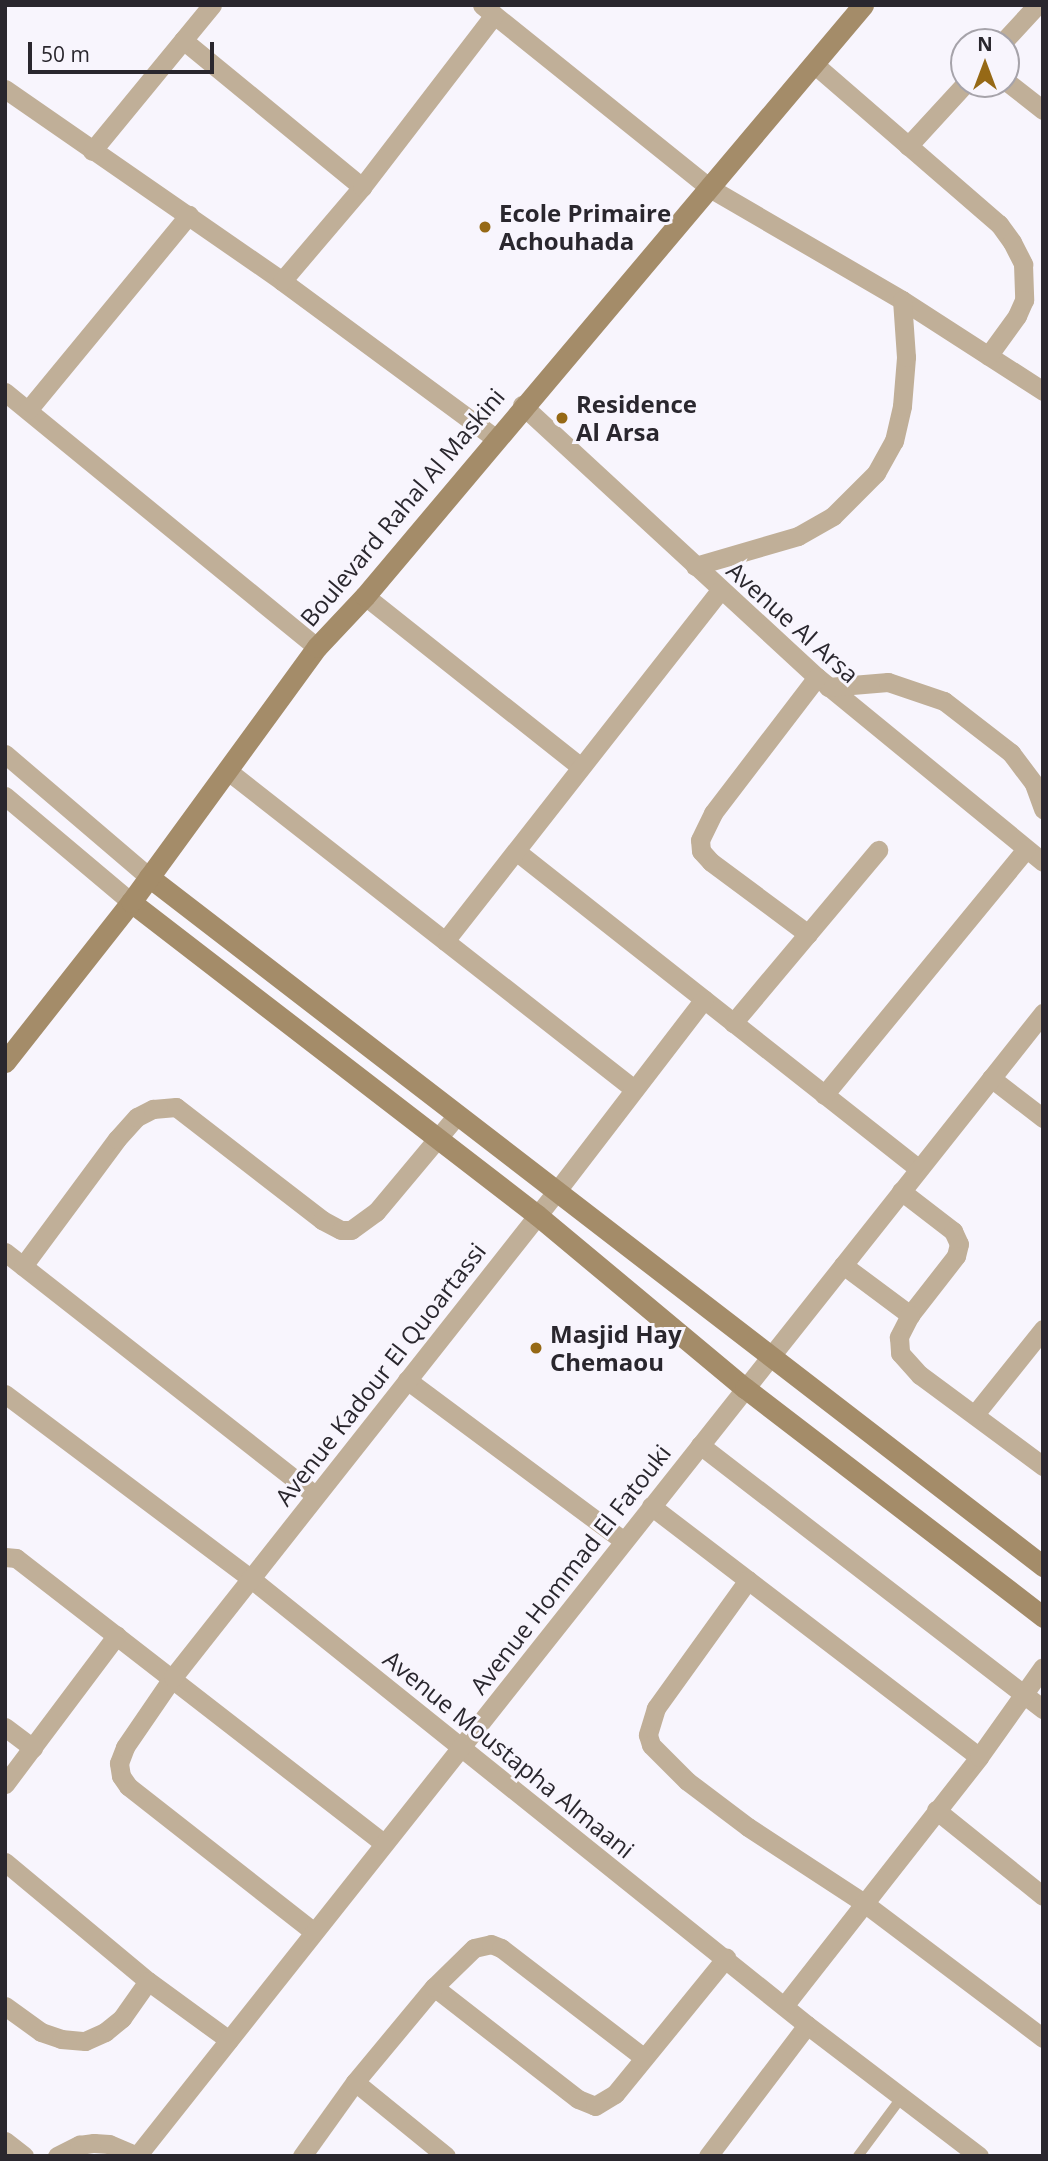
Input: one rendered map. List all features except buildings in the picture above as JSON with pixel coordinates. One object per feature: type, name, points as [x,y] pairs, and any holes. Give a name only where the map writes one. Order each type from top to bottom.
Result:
[{"type":"street","points":[[92,151],[212,5]]},
{"type":"street","name":"Boulevard Rahal Al Maskini","points":[[5,1062],[131,902],[317,647],[365,596],[522,405],[863,5]]},
{"type":"street","points":[[1016,28],[1037,5]]},
{"type":"street","points":[[282,281],[362,187],[488,10],[708,187],[902,300],[1043,391]]},
{"type":"street","points":[[183,40],[362,187]]},
{"type":"street","points":[[814,64],[999,224],[1012,242],[1023,264],[1024,300],[1017,316],[988,356]]},
{"type":"street","points":[[5,89],[282,281],[495,438]]},
{"type":"street","points":[[1020,92],[1043,110]]},
{"type":"street","points":[[908,146],[952,98]]},
{"type":"street","points":[[28,410],[189,215]]},
{"type":"street","points":[[695,566],[750,552],[808,531],[849,502],[876,473],[894,441],[902,406],[906,357],[902,300]]},
{"type":"street","points":[[5,392],[317,647]]},
{"type":"street","name":"Avenue Al Arsa","points":[[522,405],[823,682],[1039,858]]},
{"type":"street","points":[[445,941],[720,590]]},
{"type":"street","points":[[365,596],[581,767]]},
{"type":"street","points":[[808,934],[712,862],[701,850],[699,840],[712,813],[823,682],[888,682],[944,701],[972,719],[1011,753],[1034,784],[1043,809]]},
{"type":"street","points":[[5,754],[149,877],[1043,1566]]},
{"type":"street","points":[[228,771],[634,1089]]},
{"type":"street","points":[[5,796],[131,902],[537,1215],[745,1388],[1043,1617]]},
{"type":"street","points":[[516,850],[919,1169]]},
{"type":"street","points":[[733,1023],[878,850]]},
{"type":"street","points":[[824,1095],[1039,858]]},
{"type":"street","name":"Avenue Kadour El Quoartassi","points":[[314,1932],[128,1786],[121,1776],[120,1763],[125,1746],[173,1677],[556,1192],[704,999]]},
{"type":"street","name":"Avenue Hommad El Fatouki","points":[[137,2156],[1043,1013]]},
{"type":"street","points":[[991,1078],[1043,1118]]},
{"type":"street","points":[[23,1266],[117,1139],[137,1117],[153,1109],[176,1107],[322,1220],[341,1230],[351,1230],[376,1212],[457,1115]]},
{"type":"street","points":[[901,1191],[953,1231],[959,1244],[956,1256],[910,1315],[899,1337],[900,1353],[919,1375],[1043,1466]]},
{"type":"street","points":[[5,1252],[315,1494]]},
{"type":"street","points":[[843,1265],[910,1315]]},
{"type":"street","points":[[975,1414],[1041,1334]]},
{"type":"street","points":[[407,1380],[624,1541]]},
{"type":"street","name":"Avenue Moustapha Almaani","points":[[5,1394],[250,1578],[807,2025],[979,2156]]},
{"type":"street","points":[[700,1445],[1043,1709]]},
{"type":"street","points":[[651,1506],[979,1757]]},
{"type":"street","points":[[5,1557],[16,1558],[384,1843]]},
{"type":"street","points":[[748,1580],[656,1708],[648,1735],[651,1745],[687,1781],[748,1827],[864,1903],[1043,2038]]},
{"type":"street","points":[[5,1784],[117,1635]]},
{"type":"street","points":[[784,2006],[979,1757],[1043,1667]]},
{"type":"street","points":[[5,1727],[33,1748]]},
{"type":"street","points":[[936,1810],[1043,1896]]},
{"type":"street","points":[[5,1862],[148,1980],[229,2040]]},
{"type":"street","points":[[302,2156],[355,2082],[434,1987],[474,1948],[491,1944],[501,1948],[643,2057]]},
{"type":"street","points":[[434,1987],[586,2104],[595,2106],[615,2094],[726,1958]]},
{"type":"street","points":[[5,2006],[41,2032],[61,2039],[85,2041],[105,2032],[122,2018],[148,1980]]},
{"type":"street","points":[[708,2156],[807,2025]]},
{"type":"street","points":[[355,2082],[446,2156]]},
{"type":"street","points":[[5,2141],[24,2156]]},
{"type":"street","points":[[57,2156],[79,2145],[94,2143],[109,2144],[137,2156]]},
{"type":"lane","points":[[858,2156],[901,2098]]},
{"type":"place","name":"Ecole Primaire Achouhada","points":[[485,227]]},
{"type":"place","name":"Residence Al Arsa","points":[[562,418]]},
{"type":"place","name":"Masjid Hay Chemaou","points":[[536,1348]]}]
